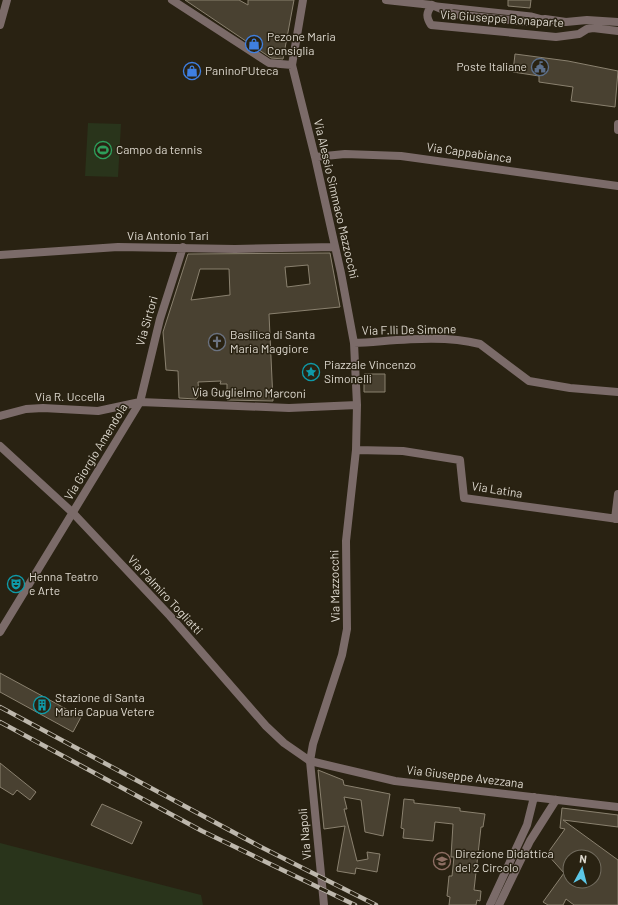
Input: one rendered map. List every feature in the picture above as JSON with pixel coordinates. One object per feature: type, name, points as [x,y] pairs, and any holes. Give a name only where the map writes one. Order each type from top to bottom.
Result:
[{"type":"street","points":[[0,25],[7,0]]},
{"type":"street","points":[[172,0],[269,63],[292,66]]},
{"type":"street","name":"Via Alessio Simmaco Mazzocchi","points":[[303,0],[292,66],[315,157],[354,343],[357,405]]},
{"type":"street","name":"Via Giuseppe Bonaparte","points":[[386,0],[432,5],[453,14],[530,22],[545,19],[618,22]]},
{"type":"street","name":"Via Giuseppe Bonaparte","points":[[432,5],[427,11],[427,18],[431,25],[556,37],[570,36],[593,28],[618,31]]},
{"type":"street","name":"Via Giuseppe Bonaparte","points":[[568,21],[567,30],[570,36]]},
{"type":"street","points":[[618,124],[618,130]]},
{"type":"street","name":"Via Cappabianca","points":[[315,157],[345,154],[401,156],[618,186]]},
{"type":"street","name":"Via Antonio Tari","points":[[0,255],[102,248],[183,247],[235,249],[335,247]]},
{"type":"street","name":"Via Sirtori","points":[[140,402],[160,319],[183,247]]},
{"type":"street","name":"Via F.lli De Simone","points":[[354,343],[433,340],[471,341],[480,344],[529,381],[570,388],[618,392]]},
{"type":"street","name":"Via Guglielmo Marconi","points":[[140,402],[289,408],[357,405]]},
{"type":"street","name":"Via R. Uccella","points":[[0,416],[26,409],[43,408],[98,411],[140,402]]},
{"type":"street","name":"Via Giorgio Amendola","points":[[0,632],[140,402]]},
{"type":"street","name":"Via Mazzocchi","points":[[310,761],[312,744],[342,655],[347,629],[346,541],[356,450],[357,405]]},
{"type":"street","name":"Via Palmiro Togliatti","points":[[0,446],[73,513],[170,616],[266,726],[284,743],[310,761]]},
{"type":"street","name":"Via Latina","points":[[356,450],[403,451],[460,460],[464,498],[617,519]]},
{"type":"street","points":[[617,519],[618,494]]},
{"type":"street","name":"Via Giuseppe Avezzana","points":[[310,761],[395,781],[618,807]]},
{"type":"street","name":"Via Napoli","points":[[310,761],[324,905]]},
{"type":"street","points":[[490,905],[527,825],[534,797]]},
{"type":"street","points":[[499,905],[530,841],[556,800]]},
{"type":"green space","name":"Campo da tennis","points":[[88,123],[121,124],[118,177],[85,176]]},
{"type":"green space","points":[[0,843],[201,895],[203,905],[0,905]]},
{"type":"building","points":[[185,0],[239,0],[248,5],[248,0],[294,0],[283,59],[271,58]]},
{"type":"building","points":[[508,0],[531,0],[530,8],[508,6]]},
{"type":"building","points":[[515,54],[568,61],[618,71],[615,107],[571,101],[573,87],[539,82],[539,76],[513,72]]},
{"type":"building","points":[[330,253],[340,307],[269,314],[273,401],[227,400],[227,384],[220,384],[221,381],[198,382],[199,395],[196,399],[179,398],[178,371],[166,370],[163,332],[188,254]],"holes":[[[308,265],[310,284],[287,287],[285,267]],[[200,269],[229,269],[230,295],[191,300]]]},
{"type":"building","points":[[364,374],[385,374],[385,392],[364,392]]},
{"type":"building","name":"Stazione di Santa Maria Capua Vetere","points":[[0,673],[81,717],[73,732],[0,692]]},
{"type":"building","points":[[0,763],[36,792],[30,800],[17,790],[13,795],[0,787]]},
{"type":"building","points":[[318,770],[343,780],[344,785],[390,794],[383,836],[365,832],[361,800],[344,797],[347,809],[344,809],[357,861],[368,859],[367,852],[380,854],[377,872],[356,868],[355,874],[337,871],[345,826],[324,829]]},
{"type":"building","points":[[404,799],[414,800],[414,803],[460,808],[460,811],[485,814],[483,827],[481,827],[474,890],[481,891],[480,901],[477,900],[476,905],[449,905],[450,897],[447,896],[449,876],[452,876],[454,857],[451,857],[453,824],[435,822],[433,841],[403,838],[404,829],[401,828]]},
{"type":"building","points":[[102,804],[142,822],[132,844],[91,825]]},
{"type":"building","points":[[562,808],[618,815],[618,827],[563,820],[618,860],[618,905],[574,905],[566,899],[563,905],[548,905],[543,902],[562,876],[562,889],[602,889],[602,849],[562,849],[562,871],[547,854],[565,829],[560,828]]},
{"type":"railway","points":[[0,707],[259,846],[376,905]]},
{"type":"railway","points":[[0,722],[202,831],[355,905]]},
{"type":"place","name":"Pezone Maria Consiglia","points":[[254,44]]},
{"type":"place","name":"Poste Italiane","points":[[540,67]]},
{"type":"place","name":"PaninoPUteca","points":[[192,71]]},
{"type":"place","name":"Campo da tennis","points":[[103,150]]},
{"type":"place","name":"Basilica di Santa Maria Maggiore","points":[[217,342]]},
{"type":"place","name":"Piazzale Vincenzo Simonelli","points":[[311,372]]},
{"type":"place","name":"Henna Teatro e Arte","points":[[16,584]]},
{"type":"place","name":"Stazione di Santa Maria Capua Vetere","points":[[42,705]]},
{"type":"place","name":"Direzione Didattica del 2 Circolo","points":[[442,861]]}]
